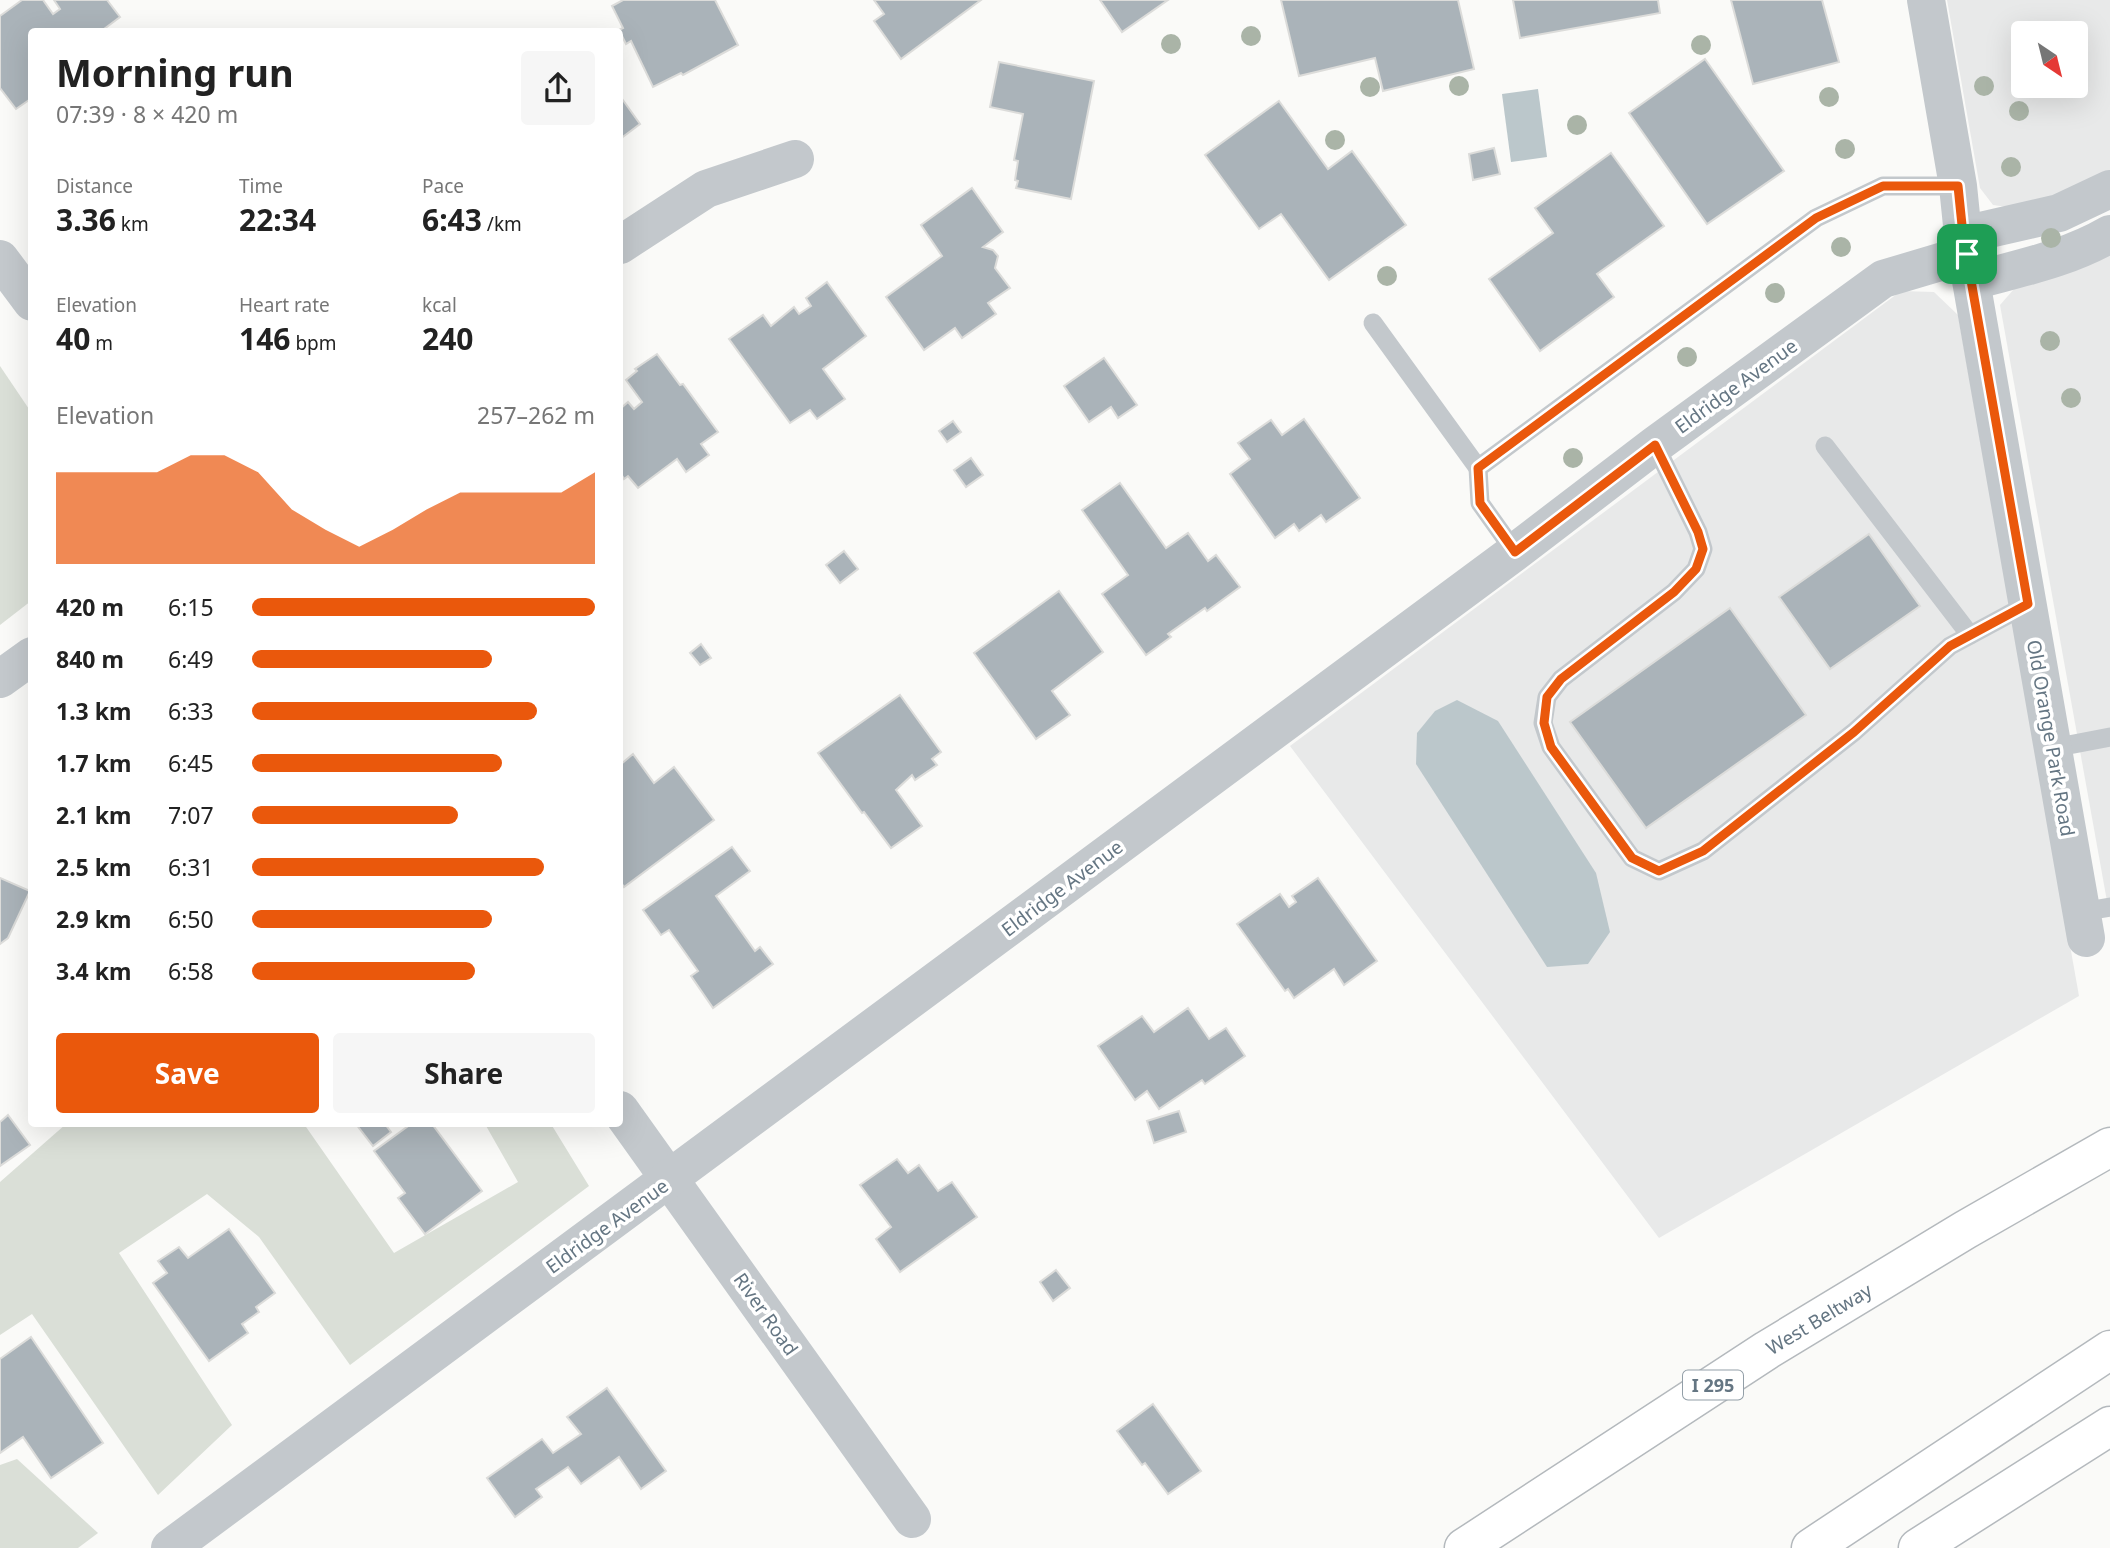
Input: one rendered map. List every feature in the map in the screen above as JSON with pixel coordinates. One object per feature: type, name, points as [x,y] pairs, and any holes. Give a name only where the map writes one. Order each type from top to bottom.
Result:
[{"type":"highway","points":[[1965,1230],[2110,1121]]},
{"type":"highway","name":"West Beltway","points":[[1464,1548],[1767,1350],[1965,1230],[2110,1147]]},
{"type":"highway","points":[[1811,1548],[2110,1350]]},
{"type":"highway","points":[[1918,1548],[2110,1426]]},
{"type":"street","name":"Old Orange Park Road","points":[[1926,0],[2053,748],[2092,919]]},
{"type":"street","points":[[623,243],[706,189],[795,159]]},
{"type":"street","points":[[1968,256],[2110,190]]},
{"type":"street","points":[[1968,256],[2084,249],[2110,234]]},
{"type":"street","name":"Eldridge Avenue","points":[[170,1548],[1515,552],[1655,445],[1883,279],[1968,256]]},
{"type":"street","points":[[0,259],[28,297]]},
{"type":"street","points":[[0,679],[28,659]]},
{"type":"street","name":"River Road","points":[[623,1114],[912,1519]]},
{"type":"lane","points":[[1478,468],[1816,218],[1883,186],[1958,186]]},
{"type":"lane","points":[[1373,323],[1478,468],[1480,503],[1515,552]]},
{"type":"lane","points":[[1655,445],[1698,532],[1703,549],[1696,569],[1674,592],[1561,679],[1547,697],[1544,723],[1551,747],[1632,858],[1659,871],[1703,851],[1854,732],[1950,646],[2028,604]]},
{"type":"lane","points":[[1825,446],[1970,635]]},
{"type":"lane","points":[[2053,748],[2110,737]]},
{"type":"shaded area","points":[[1947,0],[2110,0],[2110,171],[2022,209],[1993,205],[1980,188]]},
{"type":"shaded area","points":[[1538,89],[1547,157],[1511,162],[1502,94]]},
{"type":"shaded area","points":[[2110,252],[2110,918],[2000,305],[2014,289]]},
{"type":"shaded area","points":[[1901,291],[1934,292],[1958,315],[2079,996],[1659,1238],[1290,746]]},
{"type":"shaded area","points":[[0,366],[28,408],[28,603],[0,625]]},
{"type":"shaded area","points":[[1457,700],[1498,721],[1596,873],[1610,932],[1588,964],[1547,967],[1416,764],[1417,733],[1435,711]]},
{"type":"shaded area","points":[[63,1127],[306,1127],[394,1253],[518,1182],[487,1127],[553,1127],[589,1186],[350,1365],[259,1237],[207,1194],[119,1253],[232,1425],[158,1495],[32,1314],[0,1335],[0,1182]]},
{"type":"shaded area","points":[[17,1459],[98,1533],[78,1548],[0,1548],[0,1465]]},
{"type":"building","points":[[22,0],[43,0],[53,14],[60,9],[54,0],[107,0],[120,17],[105,28],[28,28],[28,101],[16,109],[0,88],[0,16]]},
{"type":"building","points":[[623,0],[715,0],[738,45],[683,75],[681,73],[653,87],[631,41],[626,44],[623,28],[612,6]]},
{"type":"building","points":[[874,0],[981,0],[901,59],[874,21],[884,14]]},
{"type":"building","points":[[1100,0],[1168,0],[1122,32]]},
{"type":"building","points":[[1281,0],[1458,0],[1474,69],[1383,91],[1375,58],[1299,76]]},
{"type":"building","points":[[1513,0],[1658,0],[1660,13],[1520,38]]},
{"type":"building","points":[[1731,0],[1822,0],[1839,62],[1753,84]]},
{"type":"building","points":[[1705,59],[1784,171],[1707,224],[1629,113]]},
{"type":"building","points":[[999,62],[1094,81],[1071,199],[1016,188],[1018,161],[1014,160],[1023,114],[990,107]]},
{"type":"building","points":[[623,100],[640,124],[623,137]]},
{"type":"building","points":[[1279,101],[1328,169],[1352,151],[1406,225],[1329,280],[1281,214],[1259,229],[1205,155]]},
{"type":"building","points":[[1494,148],[1500,174],[1473,180],[1469,154]]},
{"type":"building","points":[[1611,153],[1664,226],[1597,274],[1614,297],[1540,351],[1489,279],[1553,233],[1535,208]]},
{"type":"building","points":[[972,188],[1003,232],[983,247],[993,250],[998,256],[995,268],[1010,288],[988,303],[996,314],[962,338],[955,328],[924,350],[886,297],[942,256],[921,225]]},
{"type":"building","points":[[827,282],[866,336],[823,369],[845,399],[817,419],[810,410],[790,423],[729,339],[763,315],[771,326],[794,307],[799,314],[811,306],[806,298]]},
{"type":"building","points":[[657,354],[718,432],[701,444],[709,455],[686,472],[677,459],[638,488],[628,476],[623,477],[623,406],[628,402],[634,409],[642,402],[626,380],[637,371],[635,369]]},
{"type":"building","points":[[1104,358],[1137,405],[1118,418],[1111,407],[1089,422],[1064,386]]},
{"type":"building","points":[[1304,419],[1360,498],[1326,522],[1321,515],[1299,531],[1294,524],[1275,538],[1230,474],[1250,459],[1238,443],[1271,420],[1282,435]]},
{"type":"building","points":[[953,421],[961,432],[947,442],[939,431]]},
{"type":"building","points":[[971,458],[983,475],[966,487],[954,470]]},
{"type":"building","points":[[1120,483],[1166,548],[1188,533],[1208,561],[1216,555],[1240,587],[1168,634],[1171,637],[1146,655],[1102,594],[1128,575],[1082,510]]},
{"type":"building","points":[[1869,534],[1920,606],[1830,669],[1779,597]]},
{"type":"building","points":[[844,551],[858,569],[840,583],[826,565]]},
{"type":"building","points":[[1059,591],[1103,652],[1052,691],[1070,715],[1036,739],[974,653]]},
{"type":"building","points":[[1730,608],[1806,715],[1646,828],[1570,722]]},
{"type":"building","points":[[701,644],[711,658],[700,665],[690,653]]},
{"type":"building","points":[[900,695],[941,752],[932,759],[937,765],[915,780],[912,775],[896,790],[922,826],[891,848],[818,753]]},
{"type":"building","points":[[633,754],[654,783],[674,767],[714,820],[624,887],[623,886],[623,762]]},
{"type":"building","points":[[732,847],[750,871],[716,896],[755,951],[760,947],[773,964],[713,1008],[691,976],[698,971],[669,930],[661,935],[643,910]]},
{"type":"building","points":[[0,878],[28,890],[28,895],[8,938],[0,944]]},
{"type":"building","points":[[1318,878],[1377,961],[1344,985],[1334,969],[1294,998],[1288,989],[1285,991],[1237,924],[1280,894],[1289,907],[1296,902],[1292,896]]},
{"type":"building","points":[[1188,1008],[1209,1039],[1226,1028],[1245,1056],[1205,1084],[1202,1080],[1159,1109],[1147,1091],[1135,1100],[1098,1046],[1142,1016],[1154,1032]]},
{"type":"building","points":[[1179,1111],[1186,1132],[1154,1143],[1147,1121]]},
{"type":"building","points":[[8,1115],[30,1145],[0,1166],[0,1122]]},
{"type":"building","points":[[358,1127],[387,1127],[391,1132],[373,1146]]},
{"type":"building","points":[[407,1127],[434,1127],[482,1191],[425,1234],[398,1198],[405,1193],[374,1151]]},
{"type":"building","points":[[897,1159],[908,1173],[919,1165],[938,1191],[952,1182],[977,1217],[900,1272],[876,1239],[891,1227],[860,1185]]},
{"type":"building","points":[[229,1229],[275,1293],[256,1307],[259,1312],[242,1324],[248,1333],[209,1361],[153,1283],[167,1273],[158,1261],[179,1247],[188,1258]]},
{"type":"building","points":[[1056,1270],[1070,1288],[1053,1301],[1040,1282]]},
{"type":"building","points":[[31,1337],[103,1443],[51,1478],[23,1437],[0,1453],[0,1359]]},
{"type":"building","points":[[607,1388],[666,1471],[641,1489],[619,1457],[581,1484],[568,1467],[536,1489],[542,1497],[515,1517],[487,1478],[542,1439],[553,1453],[581,1434],[567,1417]]},
{"type":"building","points":[[1153,1404],[1201,1471],[1168,1494],[1117,1431]]},
{"type":"route","points":[[1883,186],[1958,186],[1967,254],[2028,604],[1950,646],[1854,732],[1703,851],[1659,871],[1632,858],[1551,747],[1544,723],[1547,697],[1561,679],[1674,592],[1696,569],[1703,549],[1698,532],[1655,445],[1515,552],[1480,503],[1478,468],[1816,218],[1883,186]]}]
